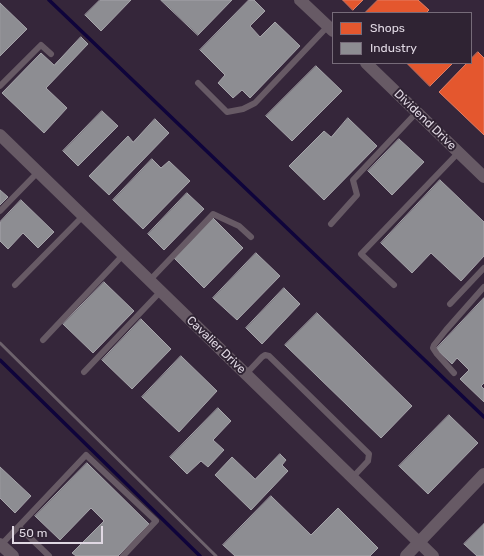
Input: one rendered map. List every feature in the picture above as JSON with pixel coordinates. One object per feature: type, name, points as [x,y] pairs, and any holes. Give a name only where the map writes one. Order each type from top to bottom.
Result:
[{"type":"street","points":[[300,0],[330,29]]},
{"type":"street","name":"Dividend Drive","points":[[367,64],[484,177]]},
{"type":"street","name":"Cavalier Drive","points":[[0,135],[432,556]]},
{"type":"street","points":[[406,556],[484,474]]},
{"type":"street","points":[[1,544],[13,556]]},
{"type":"lane","points":[[198,83],[227,112],[243,109],[255,103],[330,29]]},
{"type":"lane","points":[[0,86],[41,45],[51,54]]},
{"type":"lane","points":[[331,224],[357,195],[354,180],[417,112]]},
{"type":"lane","points":[[394,285],[361,254],[459,152]]},
{"type":"lane","points":[[0,211],[38,172]]},
{"type":"lane","points":[[150,280],[214,214],[239,226],[251,237]]},
{"type":"lane","points":[[15,285],[83,216]]},
{"type":"lane","points":[[43,340],[123,255]]},
{"type":"lane","points":[[450,304],[484,268]]},
{"type":"lane","points":[[454,373],[436,354],[433,348],[434,345],[484,287]]},
{"type":"lane","points":[[84,372],[161,291]]},
{"type":"lane","points":[[246,374],[262,356],[269,356],[369,454],[368,461],[352,478]]},
{"type":"lane","points":[[1,544],[86,455],[156,521],[123,556]]},
{"type":"lane","points":[[18,527],[49,556]]},
{"type":"shaded area","points":[[0,0],[484,0],[484,556],[0,556]]},
{"type":"building: Shops","points":[[343,0],[363,0],[353,10]]},
{"type":"building: Shops","points":[[378,0],[418,0],[429,10],[427,12],[366,12]]},
{"type":"building: Shops","points":[[478,52],[484,58],[484,135],[439,92],[466,64],[472,64],[472,58]]},
{"type":"building: Shops","points":[[408,64],[452,64],[430,86]]},
{"type":"building: Industry","points":[[100,0],[131,0],[101,31],[85,15]]},
{"type":"building: Industry","points":[[161,0],[232,0],[198,35]]},
{"type":"building: Industry","points":[[249,0],[254,0],[265,11],[250,26],[260,37],[275,22],[300,46],[250,98],[242,90],[233,98],[218,83],[225,75],[200,50]]},
{"type":"building: Industry","points":[[0,3],[27,29],[0,56]]},
{"type":"building: Industry","points":[[81,37],[88,44],[46,88],[67,108],[44,133],[2,93],[41,53],[54,65]]},
{"type":"building: Industry","points":[[316,66],[342,91],[292,141],[266,116]]},
{"type":"building: Industry","points":[[102,111],[118,126],[78,166],[63,151]]},
{"type":"building: Industry","points":[[348,118],[377,146],[324,200],[289,166],[324,131],[331,137]]},
{"type":"building: Industry","points":[[155,119],[169,133],[109,195],[89,176],[128,136],[133,142]]},
{"type":"building: Industry","points":[[399,139],[424,162],[392,195],[368,171]]},
{"type":"building: Industry","points":[[152,159],[161,168],[169,161],[190,181],[143,229],[113,200]]},
{"type":"building: Industry","points":[[440,180],[484,222],[484,256],[461,281],[431,253],[412,273],[381,243]]},
{"type":"building: Industry","points":[[0,190],[8,197],[0,205]]},
{"type":"building: Industry","points":[[187,193],[204,209],[164,250],[148,234]]},
{"type":"building: Industry","points":[[21,200],[54,232],[38,248],[23,233],[8,249],[0,241],[0,222]]},
{"type":"building: Industry","points":[[213,218],[243,248],[204,288],[174,258]]},
{"type":"building: Industry","points":[[256,253],[280,276],[237,320],[213,298]]},
{"type":"building: Industry","points":[[104,282],[134,311],[93,353],[63,324]]},
{"type":"building: Industry","points":[[284,288],[300,304],[262,344],[246,328]]},
{"type":"building: Industry","points":[[484,298],[484,383],[481,386],[484,389],[484,402],[460,379],[469,370],[457,358],[452,364],[436,349]]},
{"type":"building: Industry","points":[[317,313],[412,406],[381,438],[285,345]]},
{"type":"building: Industry","points":[[141,319],[171,349],[132,389],[102,360]]},
{"type":"building: Industry","points":[[181,356],[217,391],[179,432],[142,397]]},
{"type":"building: Industry","points":[[218,408],[231,421],[213,440],[224,450],[208,467],[201,461],[187,474],[170,457]]},
{"type":"building: Industry","points":[[449,415],[478,443],[428,494],[399,466]]},
{"type":"building: Industry","points":[[280,454],[286,460],[282,465],[288,471],[251,510],[215,475],[232,457],[255,479]]},
{"type":"building: Industry","points":[[87,463],[149,524],[118,556],[76,556],[72,553],[104,521],[91,508],[60,540],[35,516]]},
{"type":"building: Industry","points":[[0,467],[31,496],[15,513],[0,498]]},
{"type":"building: Industry","points":[[271,496],[311,535],[338,508],[378,548],[370,556],[235,556],[223,545]]},
{"type":"building: Industry","points":[[484,524],[484,556],[477,556],[464,544]]},
{"type":"waterway","points":[[49,0],[484,417]]},
{"type":"waterway","points":[[0,360],[200,556]]},
{"type":"railway","points":[[0,343],[216,556]]}]
